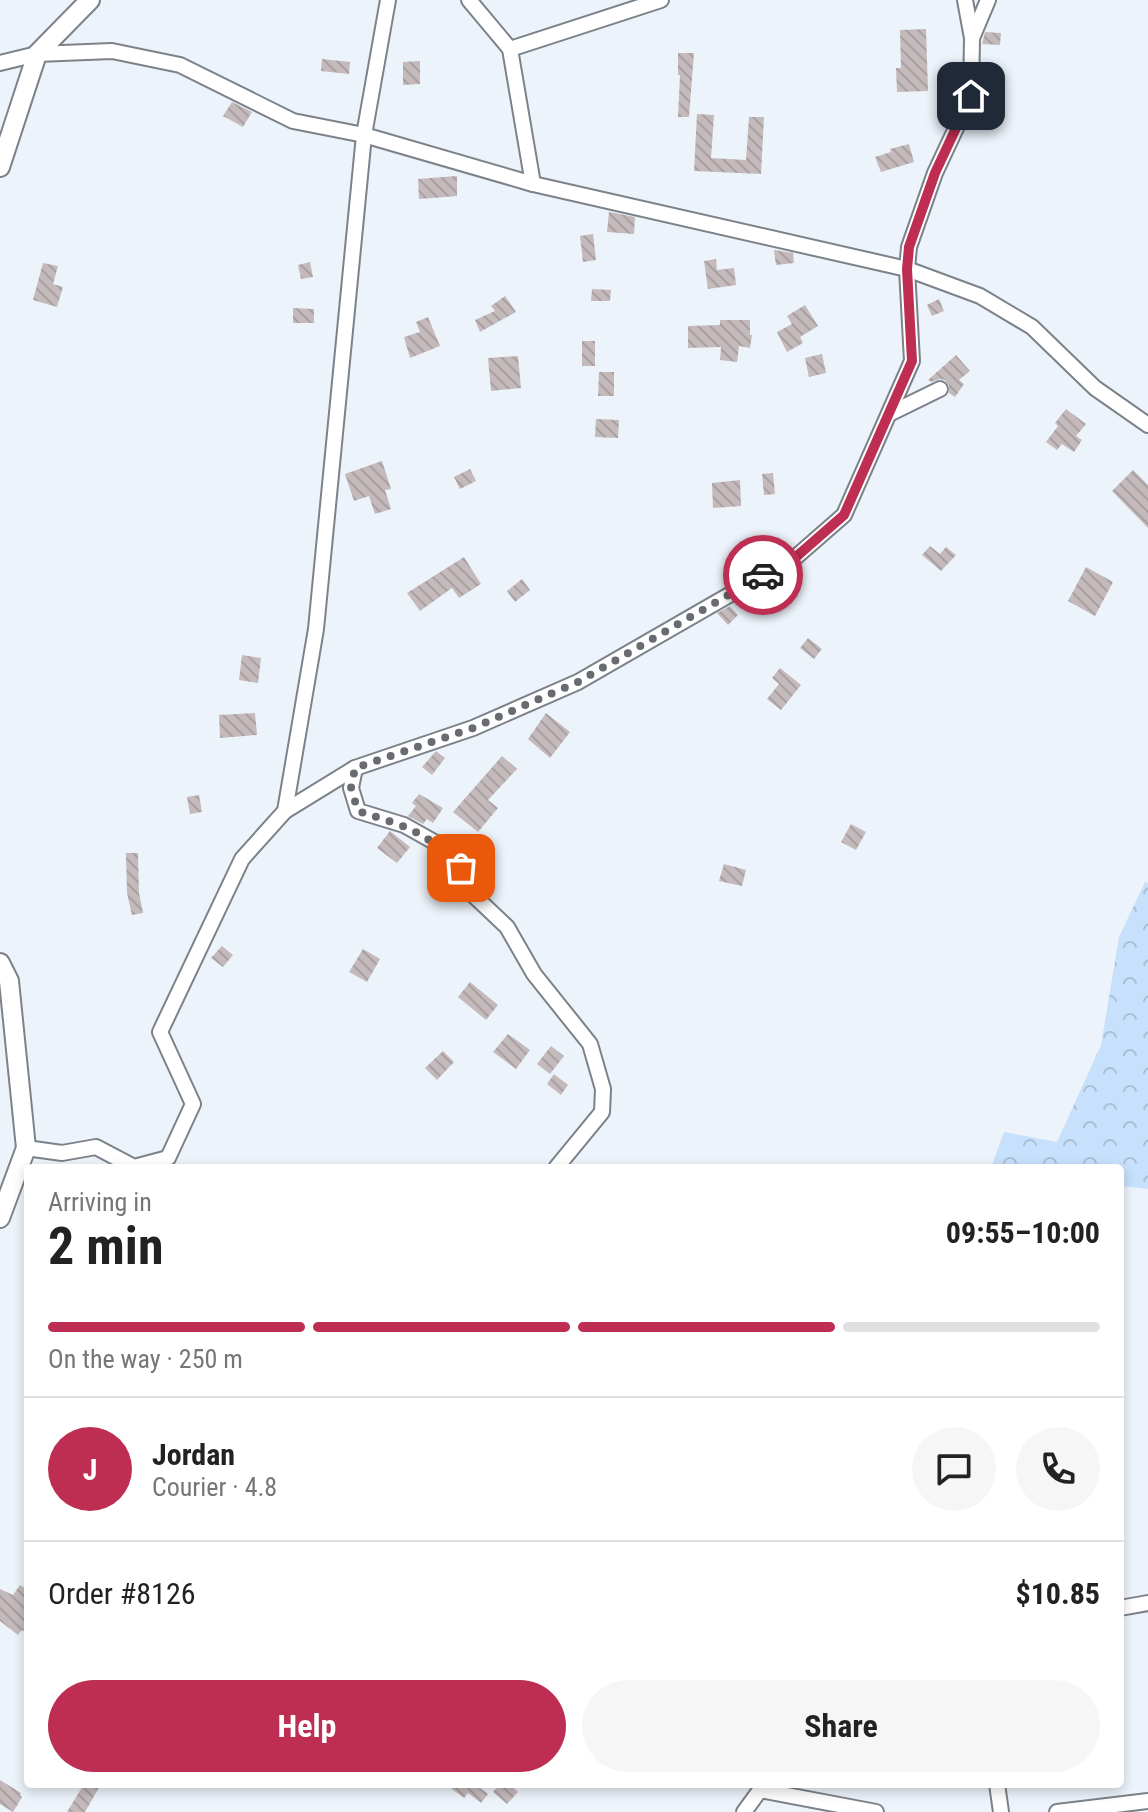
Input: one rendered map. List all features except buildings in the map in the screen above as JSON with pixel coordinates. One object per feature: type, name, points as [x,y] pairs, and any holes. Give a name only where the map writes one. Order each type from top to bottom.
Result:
[{"type":"street","points":[[285,811],[316,629],[364,135],[388,0]]},
{"type":"street","points":[[469,0],[510,49],[533,184]]},
{"type":"street","points":[[510,49],[661,0]]},
{"type":"street","points":[[145,1164],[168,1158],[193,1104],[160,1032],[242,859],[285,811],[355,768],[473,728],[578,682],[797,556],[844,515],[912,361],[907,269],[909,247],[935,173],[971,96],[972,38],[965,0]]},
{"type":"street","points":[[972,38],[988,0]]},
{"type":"street","points":[[0,167],[37,54],[79,4]]},
{"type":"street","points":[[0,63],[37,54],[112,51],[180,65],[293,121],[364,135],[533,184],[907,269],[980,296],[1032,327],[1095,388],[1148,425]]},
{"type":"street","points":[[889,414],[940,389]]},
{"type":"street","points":[[355,768],[351,788],[358,811],[404,825],[436,843],[461,868],[469,891],[507,927],[534,974],[590,1044],[603,1089],[602,1112],[559,1164]]},
{"type":"street","points":[[0,963],[9,981],[26,1148],[0,1218]]},
{"type":"street","points":[[26,1148],[62,1153],[96,1147],[128,1164]]},
{"type":"street","points":[[1124,1607],[1148,1603]]},
{"type":"street","points":[[998,1788],[1001,1812]]},
{"type":"street","points":[[744,1812],[760,1790],[876,1812]]},
{"type":"street","points":[[1057,1812],[1148,1801]]},
{"type":"green space","points":[[1145,882],[1148,883],[1148,1189],[1124,1186],[1124,1164],[992,1164],[1004,1132],[1057,1142],[1101,1045],[1119,937]]},
{"type":"way so far","points":[[461,868],[436,843],[404,825],[358,811],[351,788],[355,768],[473,728],[578,682],[763,575]]},
{"type":"route","points":[[763,575],[797,556],[844,515],[912,361],[907,269],[909,247],[935,173],[971,96]]}]
